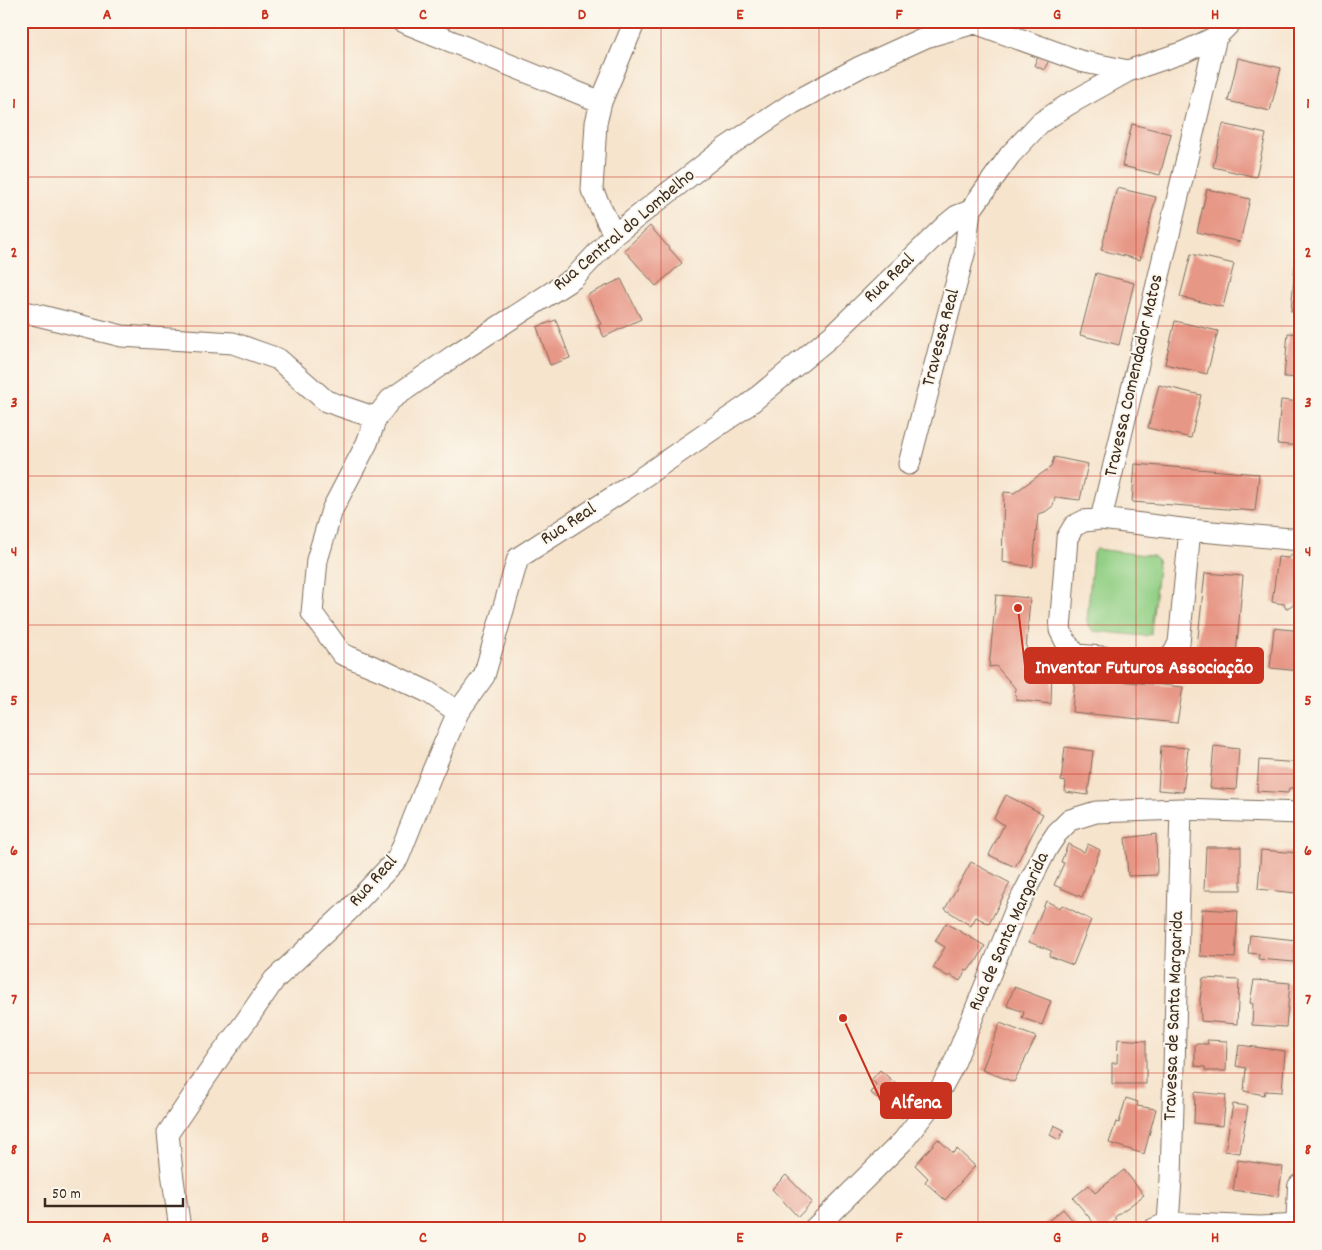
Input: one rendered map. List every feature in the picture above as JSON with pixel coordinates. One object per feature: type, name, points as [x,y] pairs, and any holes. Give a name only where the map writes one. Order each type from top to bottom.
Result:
[{"type":"street","points":[[401,21],[601,102]]},
{"type":"street","points":[[614,235],[592,190],[596,123],[601,102],[635,21]]},
{"type":"street","name":"Rua Real","points":[[180,1229],[168,1133],[274,980],[350,909],[398,858],[430,775],[458,712],[484,676],[518,558],[624,490],[748,405],[835,333],[946,225],[957,216],[970,210],[1010,155],[1040,122],[1128,71],[1184,52],[1216,38],[1232,21]]},
{"type":"street","name":"Rua Central do Lombelho","points":[[458,712],[428,692],[342,654],[312,613],[317,560],[332,510],[367,443],[376,418],[390,400],[455,355],[574,278],[614,235],[724,149],[793,103],[860,67],[926,37],[975,23],[1080,61],[1128,71]]},
{"type":"street","name":"Travessa Comendador Matos","points":[[1101,519],[1216,38]]},
{"type":"street","name":"Travessa Real","points":[[908,464],[965,250],[970,210]]},
{"type":"street","points":[[21,311],[122,336],[233,343],[278,359],[326,401],[376,418]]},
{"type":"street","points":[[1190,530],[1179,643],[1173,654],[1161,662],[1078,655],[1067,644],[1060,630],[1067,538],[1074,526],[1084,521],[1101,519],[1190,530],[1301,540]]},
{"type":"street","name":"Rua de Santa Margarida","points":[[814,1229],[903,1140],[934,1101],[953,1066],[1016,909],[1046,848],[1070,820],[1096,812],[1181,809],[1301,813]]},
{"type":"street","name":"Travessa de Santa Margarida","points":[[1161,1226],[1171,1178],[1181,809]]},
{"type":"street","points":[[1161,1226],[1263,1228],[1299,1226],[1301,1187]]},
{"type":"green space","points":[[1096,549],[1153,556],[1157,559],[1158,567],[1151,634],[1145,636],[1093,631],[1088,626],[1093,553]]},
{"type":"building","points":[[1039,55],[1049,60],[1044,70],[1034,65]]},
{"type":"building","points":[[1238,58],[1281,68],[1270,111],[1228,101]]},
{"type":"building","points":[[1132,124],[1171,134],[1160,175],[1122,166]]},
{"type":"building","points":[[1223,124],[1266,134],[1256,177],[1213,167]]},
{"type":"building","points":[[1117,188],[1156,197],[1140,260],[1101,250]]},
{"type":"building","points":[[1207,189],[1250,199],[1240,242],[1197,232]]},
{"type":"building","points":[[650,226],[682,263],[656,286],[624,250]]},
{"type":"building","points":[[1191,254],[1234,264],[1223,307],[1180,297]]},
{"type":"building","points":[[1295,266],[1301,267],[1301,312],[1291,311]]},
{"type":"building","points":[[1096,273],[1134,283],[1119,345],[1080,335]]},
{"type":"building","points":[[621,279],[641,319],[604,337],[598,325],[601,324],[587,295]]},
{"type":"building","points":[[556,320],[570,358],[550,365],[537,327]]},
{"type":"building","points":[[1175,321],[1218,331],[1207,374],[1165,364]]},
{"type":"building","points":[[1288,333],[1301,334],[1301,378],[1284,377]]},
{"type":"building","points":[[1159,385],[1201,395],[1191,438],[1148,428]]},
{"type":"building","points":[[1281,400],[1301,402],[1301,446],[1277,444]]},
{"type":"building","points":[[1054,457],[1088,464],[1080,500],[1055,497],[1053,506],[1045,512],[1038,514],[1033,567],[1002,562],[1004,492],[1014,493],[1051,467]]},
{"type":"building","points":[[1135,464],[1259,474],[1255,511],[1132,502]]},
{"type":"building","points":[[1292,555],[1297,559],[1301,559],[1301,606],[1292,605],[1286,609],[1284,604],[1272,602],[1278,557],[1288,558]]},
{"type":"building","points":[[1205,573],[1243,576],[1234,677],[1194,674]]},
{"type":"building","points":[[996,595],[1030,598],[1026,651],[1032,655],[1038,664],[1052,666],[1051,704],[1016,700],[1015,688],[996,666],[989,667]]},
{"type":"building","points":[[1274,628],[1301,631],[1301,671],[1270,668]]},
{"type":"building","points":[[1075,677],[1183,687],[1177,723],[1072,712]]},
{"type":"building","points":[[1161,746],[1188,748],[1183,792],[1158,790]]},
{"type":"building","points":[[1214,746],[1239,749],[1236,790],[1210,788]]},
{"type":"building","points":[[1065,747],[1093,751],[1088,795],[1065,792],[1066,782],[1061,781]]},
{"type":"building","points":[[1259,760],[1299,763],[1297,788],[1289,788],[1288,793],[1257,791]]},
{"type":"building","points":[[1006,795],[1043,814],[1015,867],[989,855],[1004,825],[994,818]]},
{"type":"building","points":[[1156,834],[1157,875],[1128,876],[1125,838]]},
{"type":"building","points":[[1068,844],[1084,852],[1088,844],[1100,850],[1082,897],[1054,885],[1064,863],[1061,862]]},
{"type":"building","points":[[1206,847],[1241,847],[1241,890],[1204,890]]},
{"type":"building","points":[[1261,850],[1300,853],[1296,893],[1258,889]]},
{"type":"building","points":[[971,862],[1010,883],[989,924],[976,917],[971,926],[945,909]]},
{"type":"building","points":[[1046,901],[1060,908],[1062,905],[1091,920],[1073,965],[1049,956],[1052,951],[1029,942]]},
{"type":"building","points":[[1202,909],[1238,911],[1235,958],[1200,956]]},
{"type":"building","points":[[946,923],[985,946],[975,964],[968,971],[966,970],[960,981],[933,968],[945,947],[935,941]]},
{"type":"building","points":[[1250,935],[1296,940],[1294,962],[1258,959],[1259,954],[1248,953]]},
{"type":"building","points":[[1203,978],[1239,980],[1237,1024],[1201,1021],[1200,999]]},
{"type":"building","points":[[1254,980],[1290,983],[1286,1027],[1252,1025],[1253,1004],[1250,1003]]},
{"type":"building","points":[[1014,987],[1051,1001],[1042,1025],[1022,1018],[1024,1012],[1007,1006]]},
{"type":"building","points":[[1000,1023],[1036,1037],[1014,1082],[982,1070]]},
{"type":"building","points":[[1118,1039],[1146,1041],[1146,1084],[1112,1084],[1112,1063],[1117,1063]]},
{"type":"building","points":[[1207,1040],[1227,1041],[1226,1071],[1206,1071],[1205,1067],[1195,1066],[1195,1044],[1208,1044]]},
{"type":"building","points":[[1239,1045],[1285,1051],[1282,1092],[1265,1091],[1264,1095],[1244,1091],[1246,1068],[1236,1066]]},
{"type":"building","points":[[880,1070],[915,1100],[902,1118],[871,1093],[876,1084],[871,1080]]},
{"type":"building","points":[[1195,1092],[1226,1095],[1223,1126],[1194,1123]]},
{"type":"building","points":[[1126,1098],[1138,1102],[1137,1106],[1156,1109],[1144,1154],[1109,1143],[1116,1122],[1119,1123]]},
{"type":"building","points":[[1233,1104],[1248,1106],[1240,1153],[1225,1151]]},
{"type":"building","points":[[1054,1125],[1064,1130],[1059,1140],[1050,1135]]},
{"type":"building","points":[[938,1139],[953,1153],[957,1149],[975,1166],[945,1200],[925,1182],[928,1178],[915,1165]]},
{"type":"building","points":[[1238,1160],[1283,1167],[1278,1197],[1233,1190]]},
{"type":"building","points":[[1124,1170],[1144,1195],[1115,1217],[1117,1219],[1106,1229],[1099,1229],[1073,1198],[1089,1185],[1095,1193]]},
{"type":"building","points":[[786,1175],[812,1202],[798,1217],[772,1189]]},
{"type":"building","points":[[1063,1209],[1080,1229],[1041,1229],[1047,1222]]},
{"type":"place","name":"Inventar Futuros Associação","points":[[1018,608]]},
{"type":"place","name":"Alfena","points":[[843,1018]]}]
